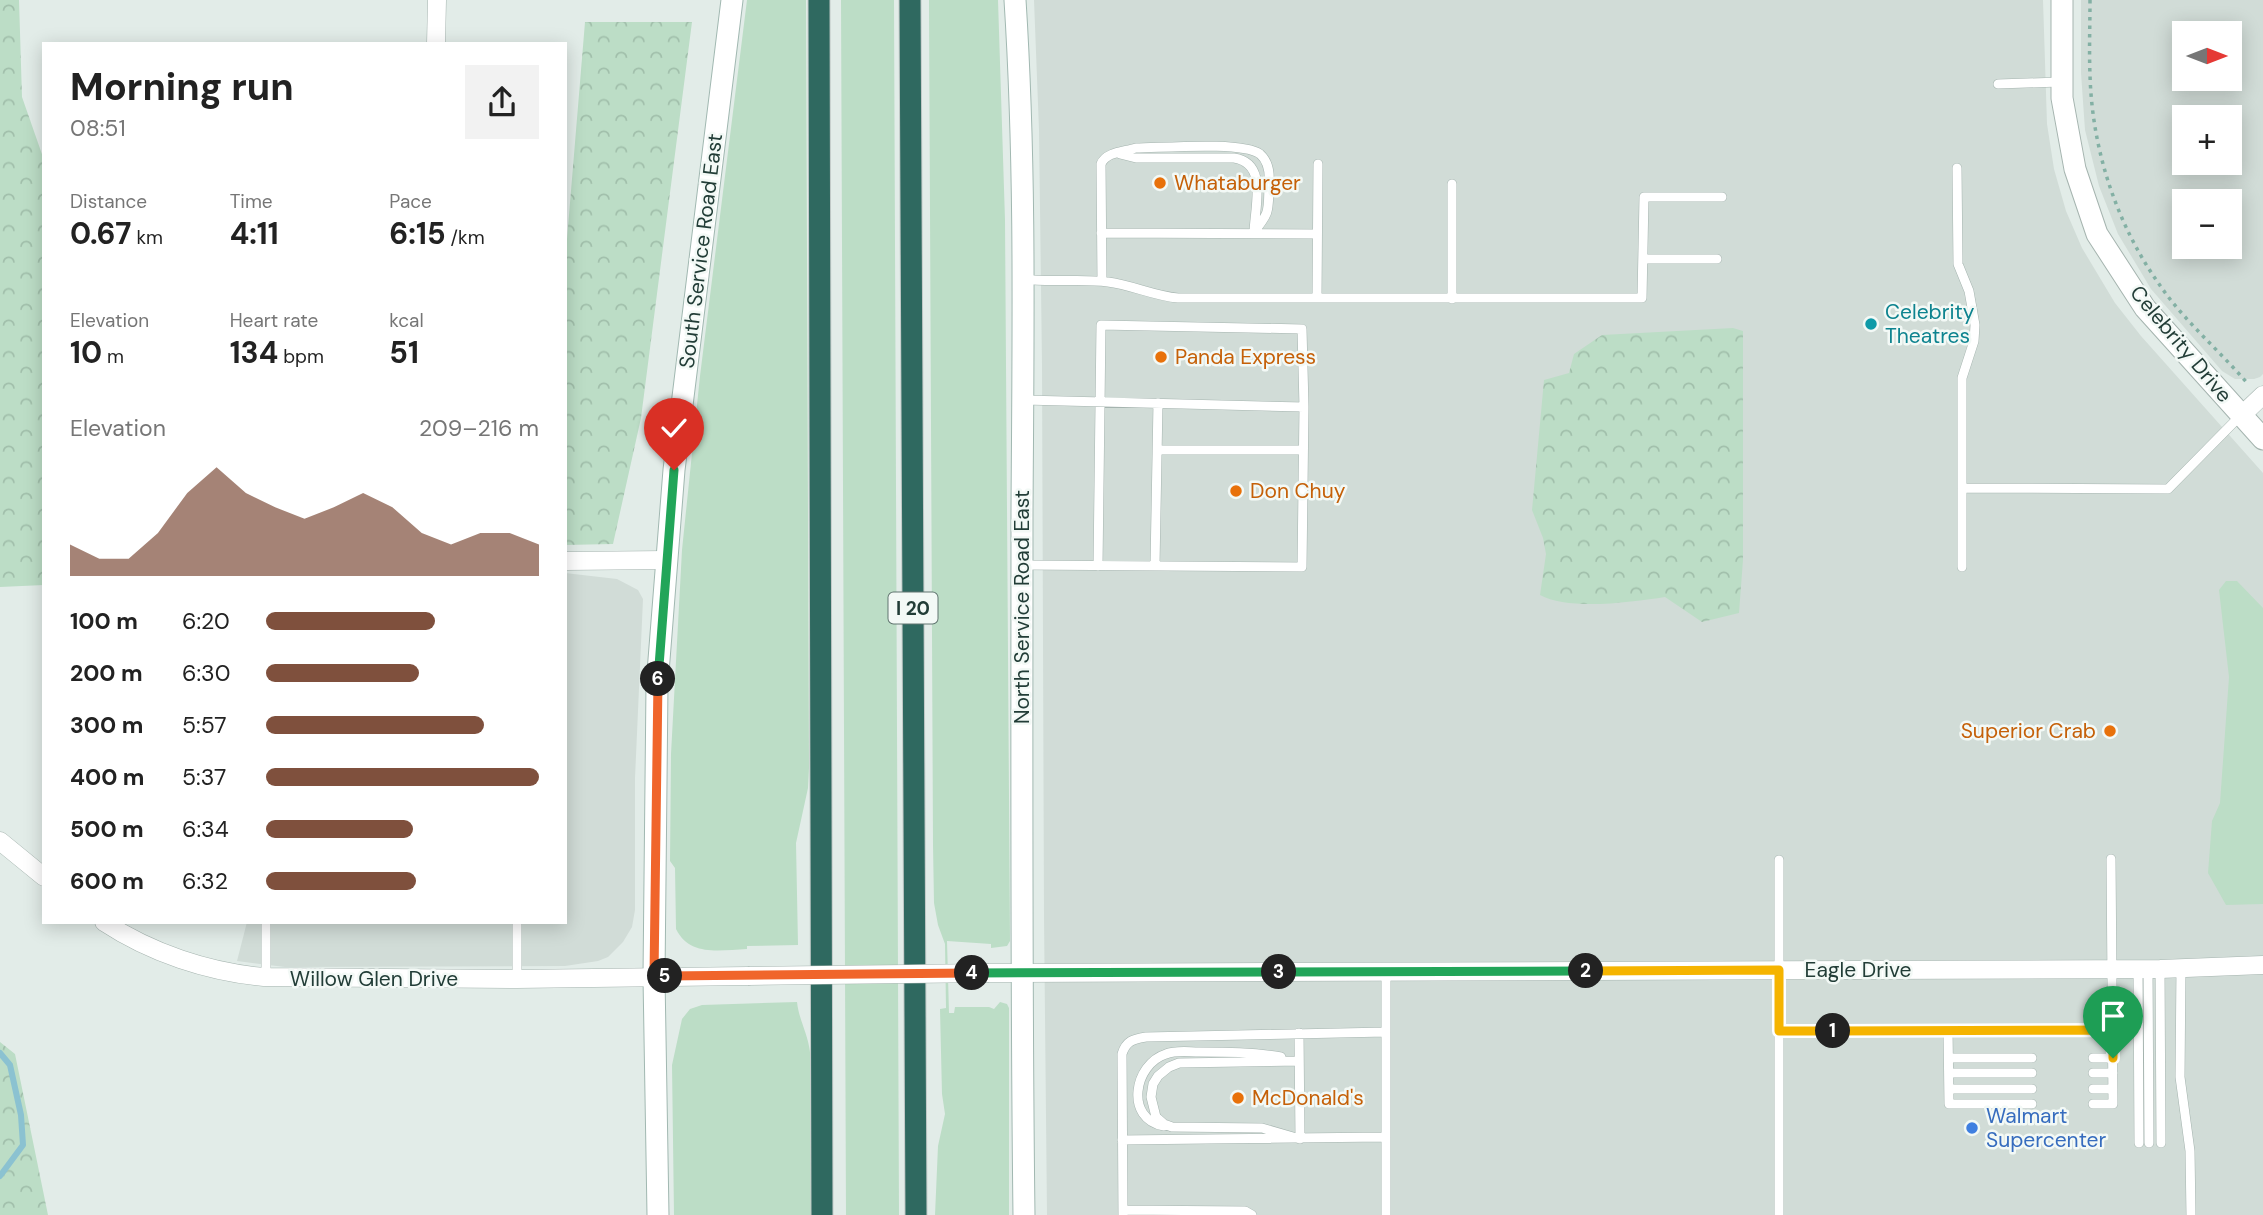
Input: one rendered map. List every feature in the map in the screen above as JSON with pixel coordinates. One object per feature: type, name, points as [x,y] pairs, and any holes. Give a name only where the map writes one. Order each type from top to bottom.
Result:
[{"type":"highway","points":[[820,0],[822,1215]]},
{"type":"highway","name":"I 20","points":[[910,0],[916,1215]]},
{"type":"main road","name":"South Service Road East","points":[[658,1215],[654,976],[657,685],[674,470],[732,0]]},
{"type":"main road","name":"North Service Road East","points":[[1015,0],[1020,78],[1023,279],[1021,973],[1024,1215]]},
{"type":"main road","name":"Celebrity Drive","points":[[2062,0],[2062,98],[2075,169],[2097,234],[2145,308],[2263,439]]},
{"type":"street","points":[[436,42],[437,0]]},
{"type":"street","points":[[2242,415],[2263,395]]},
{"type":"street","points":[[567,561],[666,560]]},
{"type":"street","points":[[0,841],[42,875]]},
{"type":"street","name":"Willow Glen Drive","points":[[108,924],[197,965],[236,975],[517,979],[654,976]]},
{"type":"street","name":"Eagle Drive","points":[[654,976],[2149,969],[2263,965]]},
{"type":"lane","points":[[1998,84],[2062,82]]},
{"type":"lane","points":[[1102,281],[1101,171],[1104,157],[1136,148],[1235,147],[1259,154],[1266,161],[1269,171],[1268,215],[1254,233]]},
{"type":"lane","points":[[1120,154],[1136,158],[1246,160],[1256,176],[1254,233]]},
{"type":"lane","points":[[1317,298],[1318,164]]},
{"type":"lane","points":[[1957,168],[1958,264],[1969,290],[1975,325],[1974,341],[1962,378],[1962,566]]},
{"type":"lane","points":[[1452,184],[1452,299]]},
{"type":"lane","points":[[1023,279],[1102,281],[1171,298],[1642,298],[1644,197],[1722,197]]},
{"type":"lane","points":[[1101,233],[1317,234]]},
{"type":"lane","points":[[1643,259],[1717,259]]},
{"type":"lane","points":[[1022,565],[1098,566],[1155,565],[1302,567],[1302,329],[1101,325],[1098,566]]},
{"type":"lane","points":[[1023,400],[1304,407]]},
{"type":"lane","points":[[1155,565],[1158,403]]},
{"type":"lane","points":[[1962,488],[2168,489],[2242,415]]},
{"type":"lane","points":[[1157,450],[1303,450]]},
{"type":"lane","points":[[2093,1104],[2113,1104],[2111,859]]},
{"type":"lane","points":[[1779,860],[1779,1215]]},
{"type":"lane","points":[[266,924],[266,977]]},
{"type":"lane","points":[[517,924],[517,979]]},
{"type":"lane","points":[[2181,968],[2180,1077],[2190,1151],[2191,1215]]},
{"type":"lane","points":[[2139,1143],[2149,969]]},
{"type":"lane","points":[[2149,969],[2150,1143]]},
{"type":"lane","points":[[2149,969],[2161,1143]]},
{"type":"lane","points":[[1386,972],[1386,1215]]},
{"type":"lane","points":[[1948,1030],[1949,1104],[2032,1104]]},
{"type":"lane","points":[[1779,1031],[2113,1030]]},
{"type":"lane","points":[[1252,1215],[1245,1211],[1123,1213],[1122,1054],[1125,1045],[1132,1040],[1146,1037],[1386,1032]]},
{"type":"lane","points":[[1299,1033],[1300,1139]]},
{"type":"lane","points":[[1949,1058],[2032,1058]]},
{"type":"lane","points":[[2093,1058],[2113,1058]]},
{"type":"lane","points":[[1300,1061],[1180,1063],[1169,1067],[1158,1076],[1153,1084],[1151,1097],[1156,1117],[1172,1127],[1262,1128],[1300,1139]]},
{"type":"lane","points":[[1949,1073],[2032,1073]]},
{"type":"lane","points":[[2093,1073],[2113,1073]]},
{"type":"lane","points":[[1949,1089],[2032,1089]]},
{"type":"lane","points":[[2093,1089],[2113,1089]]},
{"type":"lane","points":[[1122,1140],[1386,1137]]},
{"type":"path","points":[[2090,0],[2090,76],[2094,116],[2101,163],[2112,194],[2132,239],[2159,285],[2243,378]]},
{"type":"shaded area","points":[[1034,0],[2043,0],[2047,124],[2054,169],[2066,211],[2082,248],[2115,303],[2141,336],[2263,473],[2263,1215],[1047,1215],[1042,364],[1039,130]]},
{"type":"shaded area","points":[[2081,0],[2263,0],[2263,374],[2260,377],[2235,379],[2222,371],[2151,289],[2118,234],[2099,186],[2085,130],[2081,73]]},
{"type":"shaded area","points":[[567,573],[617,579],[638,590],[643,599],[635,778],[635,910],[632,927],[623,942],[608,957],[565,966],[285,967],[237,961],[246,924],[567,924]]},
{"type":"green space","points":[[0,0],[19,0],[22,97],[42,154],[42,585],[0,587]]},
{"type":"green space","points":[[747,0],[806,0],[809,768],[808,788],[796,843],[798,945],[707,950],[689,944],[676,929],[675,868],[670,861],[671,754],[682,550],[700,376]]},
{"type":"green space","points":[[841,0],[894,0],[899,1215],[846,1215]]},
{"type":"green space","points":[[929,0],[998,0],[1005,220],[1010,941],[1007,946],[991,948],[991,944],[947,941],[949,1013],[954,1013],[955,1007],[994,1009],[1000,1002],[1007,1004],[1009,1008],[1009,1215],[935,1215],[938,1146],[945,1114],[940,1009],[946,1008],[945,944],[934,903],[933,845]]},
{"type":"green space","points":[[585,22],[692,22],[641,418],[613,544],[567,545],[567,239]]},
{"type":"green space","points":[[1733,328],[1743,331],[1743,560],[1739,613],[1702,622],[1665,597],[1583,604],[1552,600],[1540,595],[1546,554],[1532,510],[1544,380],[1569,373],[1574,354],[1602,335]]},
{"type":"green space","points":[[2226,581],[2237,581],[2263,608],[2263,904],[2226,905],[2208,873],[2212,821],[2220,803],[2229,677],[2219,590]]},
{"type":"green space","points":[[797,1002],[810,1052],[811,1215],[674,1215],[672,1065],[682,1019],[690,1009],[702,1005]]},
{"type":"green space","points":[[0,1042],[15,1054],[48,1215],[0,1215]]},
{"type":"waterway","points":[[0,1053],[10,1065],[21,1115],[23,1145],[0,1176]]},
{"type":"place","name":"Whataburger","points":[[1160,183]]},
{"type":"place","name":"Celebrity Theatres","points":[[1871,324]]},
{"type":"place","name":"Panda Express","points":[[1161,357]]},
{"type":"place","name":"Don Chuy","points":[[1236,491]]},
{"type":"place","name":"Superior Crab","points":[[2110,731]]},
{"type":"place","name":"McDonald's","points":[[1238,1098]]},
{"type":"place","name":"Walmart Supercenter","points":[[1972,1128]]},
{"type":"route","points":[[674,470],[657,685],[654,976],[1779,970],[1779,1031],[2113,1030],[2113,1058]]}]
